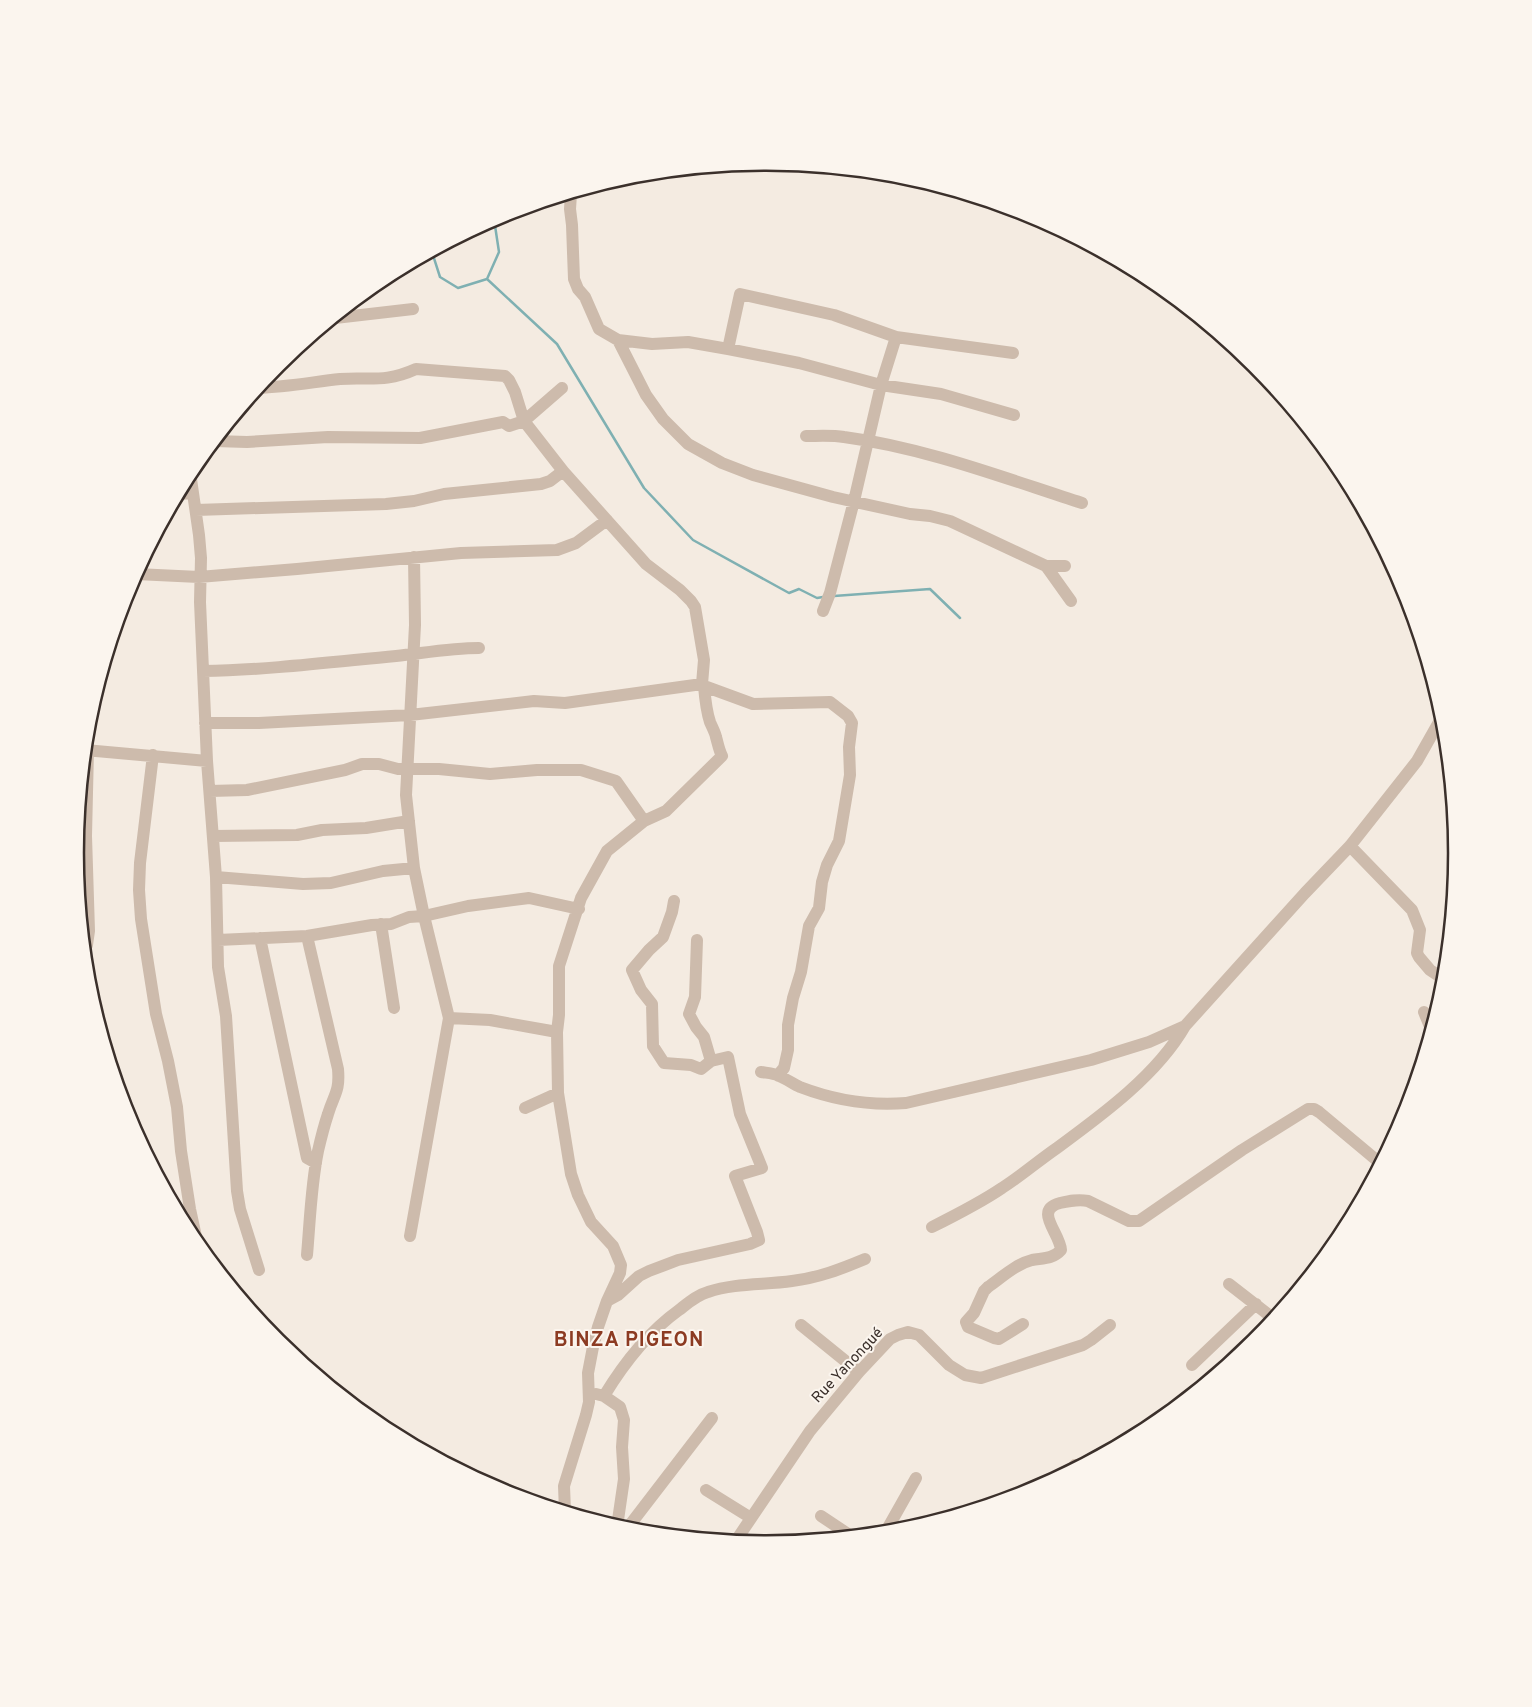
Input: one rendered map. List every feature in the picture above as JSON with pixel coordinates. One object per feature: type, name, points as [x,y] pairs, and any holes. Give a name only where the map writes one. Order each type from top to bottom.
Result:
[{"type":"street","points":[[571,200],[574,279],[578,289],[585,297],[599,329],[618,340],[652,344],[688,342],[728,349],[800,363],[881,385],[942,394],[1014,416]]},
{"type":"street","points":[[728,349],[740,294],[834,315],[896,337],[1013,353]]},
{"type":"street","points":[[345,317],[413,309]]},
{"type":"street","points":[[823,611],[830,593],[854,501],[881,385],[896,337]]},
{"type":"street","points":[[618,340],[646,395],[663,419],[688,444],[722,464],[753,476],[910,514],[950,521],[1046,566],[1064,566]]},
{"type":"street","points":[[269,387],[342,379],[380,379],[404,374],[416,369],[505,376],[515,392],[524,421],[562,471],[646,564],[680,590],[695,607],[704,660],[703,685],[706,704],[710,723],[715,732],[722,756],[666,811],[644,821],[607,852],[581,898],[559,966],[558,1093],[571,1174],[578,1196],[591,1222],[613,1246],[621,1265],[620,1273],[607,1301],[593,1347],[588,1373],[589,1396],[586,1415],[564,1486],[565,1506]]},
{"type":"street","points":[[223,441],[247,442],[328,437],[420,438],[503,422],[509,426],[524,421],[562,388]]},
{"type":"street","points":[[806,436],[843,436],[868,442],[894,445],[1082,503]]},
{"type":"street","points":[[196,510],[414,501],[444,494],[541,484],[550,481],[562,471]]},
{"type":"street","points":[[192,485],[201,558],[199,577],[205,723],[216,877],[218,967],[226,1016],[237,1191],[240,1209],[259,1270]]},
{"type":"street","points":[[187,493],[193,492]]},
{"type":"street","points":[[144,574],[199,577],[461,553],[558,550],[576,543],[607,520]]},
{"type":"street","points":[[410,1236],[448,1018],[414,868],[406,795],[415,625],[414,557]]},
{"type":"street","points":[[1046,566],[1071,601]]},
{"type":"street","points":[[203,670],[236,670],[413,654],[453,648],[479,648]]},
{"type":"street","points":[[205,723],[410,715],[534,701],[566,703],[703,685],[753,704],[830,702],[848,716],[852,723],[849,747],[850,775],[839,841],[827,865],[822,882],[819,908],[809,926],[801,972],[793,998],[788,1025],[788,1050],[784,1068],[778,1075]]},
{"type":"street","points":[[932,1227],[1004,1187],[1094,1121],[1163,1058],[1175,1044],[1185,1026],[1350,846],[1417,761],[1436,727]]},
{"type":"street","points":[[92,750],[207,761]]},
{"type":"street","points":[[153,755],[140,864],[141,919],[156,1014],[178,1107],[181,1151],[193,1224]]},
{"type":"street","points":[[210,791],[247,790],[345,770],[362,764],[378,764],[398,769],[439,769],[490,774],[536,770],[581,770],[616,781],[644,821]]},
{"type":"street","points":[[86,800],[89,932]]},
{"type":"street","points":[[213,836],[297,835],[322,830],[366,828],[409,821]]},
{"type":"street","points":[[1350,846],[1412,910],[1420,930],[1417,953],[1430,970],[1437,975]]},
{"type":"street","points":[[216,877],[304,884],[331,883],[383,871],[414,868]]},
{"type":"street","points":[[218,940],[307,936],[391,924],[408,917],[424,916],[468,906],[529,898],[579,909]]},
{"type":"street","points":[[607,1301],[618,1295],[639,1276],[649,1271],[678,1260],[750,1244],[759,1240],[758,1232],[735,1176],[762,1168],[740,1114],[728,1057],[711,1061],[701,1069],[691,1065],[664,1063],[653,1046],[652,1004],[641,990],[632,970],[663,937],[674,901]]},
{"type":"street","points":[[381,924],[394,1008]]},
{"type":"street","points":[[307,936],[338,1069],[339,1081],[337,1093],[323,1127],[316,1163],[307,1255]]},
{"type":"street","points":[[260,938],[307,1158],[316,1163]]},
{"type":"street","points":[[697,940],[695,997],[689,1014],[704,1038],[711,1061]]},
{"type":"street","points":[[1424,1012],[1427,1020]]},
{"type":"street","points":[[448,1018],[490,1020],[557,1032]]},
{"type":"street","points":[[761,1072],[778,1075],[797,1086],[826,1096],[872,1104],[906,1103],[1091,1060],[1149,1042],[1185,1026]]},
{"type":"street","points":[[525,1108],[558,1093]]},
{"type":"street","points":[[1024,1324],[999,1339],[968,1327],[966,1322],[974,1313],[984,1291],[988,1287],[1021,1264],[1032,1260],[1050,1258],[1061,1250],[1047,1215],[1048,1209],[1053,1205],[1074,1201],[1088,1201],[1129,1221],[1139,1221],[1242,1150],[1308,1109],[1314,1109],[1319,1112],[1376,1159]]},
{"type":"street","points":[[604,1396],[616,1374],[664,1320],[702,1294],[733,1287],[806,1279],[835,1272],[864,1259]]},
{"type":"street","points":[[1229,1284],[1268,1314]]},
{"type":"street","points":[[1192,1365],[1256,1304]]},
{"type":"street","points":[[801,1324],[859,1372]]},
{"type":"street","name":"Rue Yanongué","points":[[740,1535],[810,1431],[859,1372],[890,1339],[898,1334],[908,1332],[920,1335],[949,1365],[965,1375],[981,1378],[1083,1345],[1110,1325]]},
{"type":"street","points":[[589,1396],[596,1394],[604,1396],[620,1407],[624,1420],[622,1447],[624,1479],[618,1520]]},
{"type":"street","points":[[632,1523],[712,1418]]},
{"type":"street","points":[[890,1524],[916,1478]]},
{"type":"street","points":[[706,1490],[751,1518]]},
{"type":"street","points":[[821,1516],[844,1531]]},
{"type":"waterway","points":[[487,279],[499,252],[495,228]]},
{"type":"waterway","points":[[434,258],[440,277],[458,288],[487,279]]},
{"type":"waterway","points":[[487,279],[557,344],[644,488],[693,540],[789,593],[799,589],[817,598],[823,597]]},
{"type":"waterway","points":[[834,596],[930,589],[960,618]]},
{"type":"district","name":"BINZA PIGEON","points":[[629,1339]]}]
